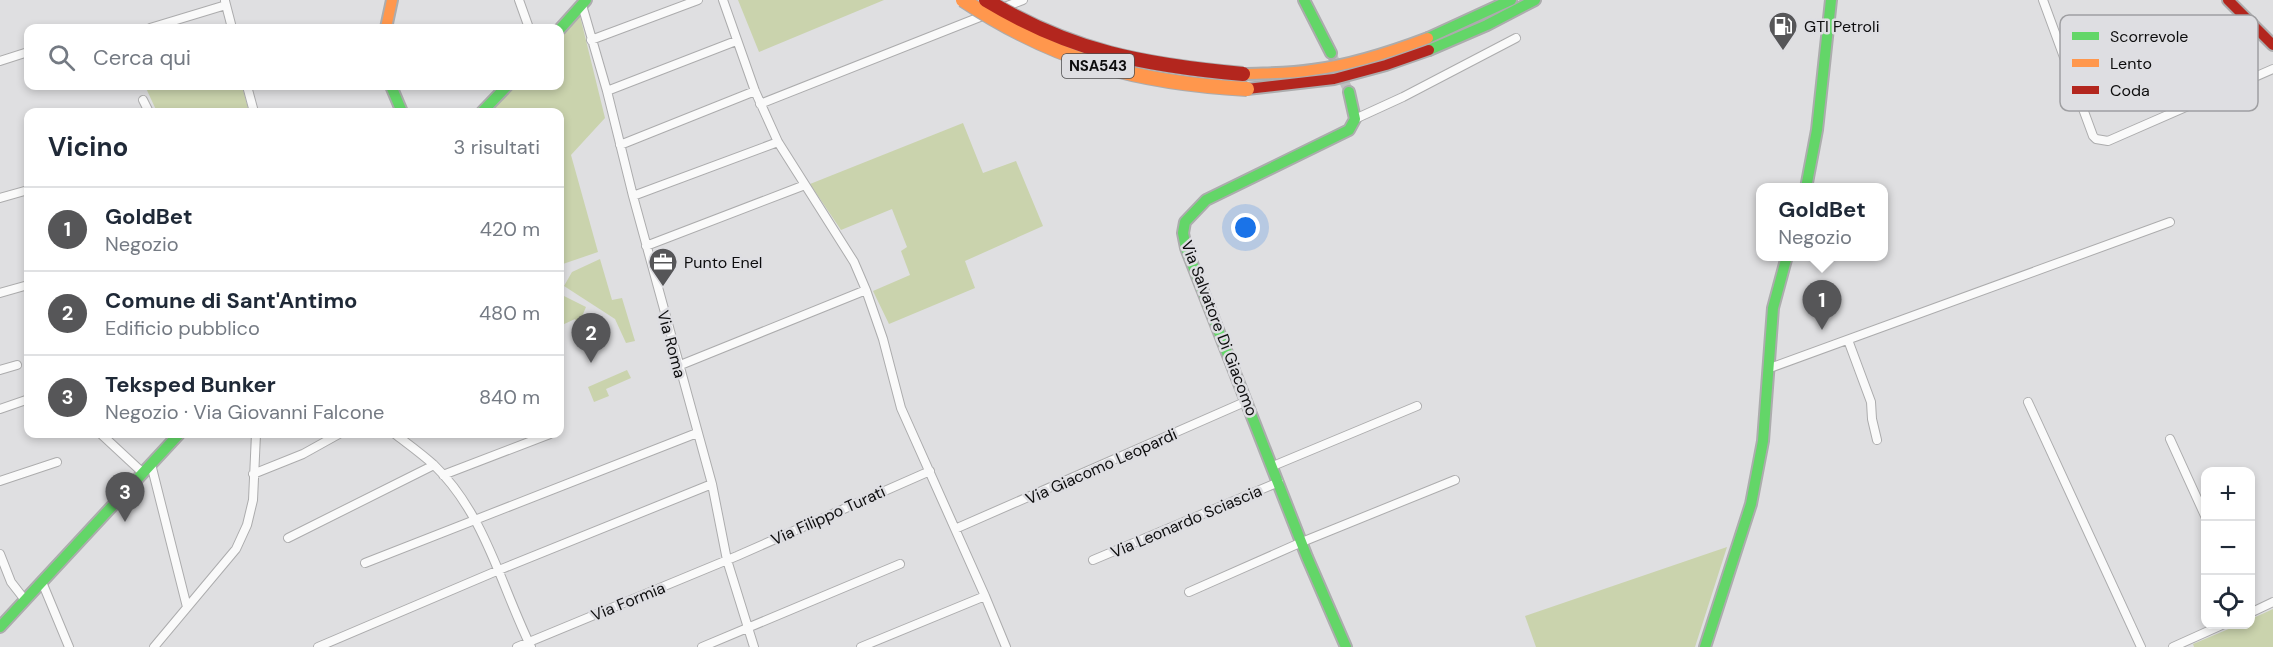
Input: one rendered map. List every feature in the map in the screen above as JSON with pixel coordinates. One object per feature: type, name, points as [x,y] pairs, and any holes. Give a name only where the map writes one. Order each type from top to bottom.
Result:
[{"type":"main road","points":[[387,24],[392,0]]},
{"type":"main road","name":"NSA543","points":[[963,0],[987,18],[1029,41],[1072,59],[1121,73],[1170,83],[1208,88],[1247,89],[1332,79],[1377,69],[1446,45],[1535,0]]},
{"type":"main road","name":"NSA543","points":[[986,0],[1032,27],[1114,56],[1174,68],[1243,74],[1319,70],[1370,59],[1441,34],[1511,0]]},
{"type":"main road","points":[[1304,0],[1331,53]]},
{"type":"main road","points":[[1807,183],[1817,130],[1831,0]]},
{"type":"main road","points":[[2228,0],[2243,15]]},
{"type":"main road","points":[[564,24],[584,2]]},
{"type":"main road","points":[[2258,30],[2273,45]]},
{"type":"main road","points":[[393,90],[400,108]]},
{"type":"main road","points":[[486,108],[503,90]]},
{"type":"main road","points":[[1349,92],[1355,118]]},
{"type":"main road","name":"Via Salvatore Di Giacomo","points":[[1346,647],[1186,248],[1184,233],[1185,222],[1206,200],[1349,129],[1355,118]]},
{"type":"main road","points":[[1705,647],[1751,504],[1762,441],[1770,368],[1773,308],[1786,261]]},
{"type":"main road","points":[[0,627],[175,438]]},
{"type":"street","points":[[519,0],[528,24]]},
{"type":"street","points":[[591,40],[698,0]]},
{"type":"street","points":[[723,0],[760,104],[778,142],[854,262],[883,339],[901,408],[1006,647]]},
{"type":"street","points":[[760,104],[1023,0]]},
{"type":"street","points":[[2043,0],[2060,46]]},
{"type":"street","points":[[162,24],[225,2],[231,24]]},
{"type":"street","name":"Via Roma","points":[[584,2],[591,40],[607,91],[678,366],[712,484],[727,560],[754,647]]},
{"type":"street","points":[[1355,118],[1404,97],[1516,38]]},
{"type":"street","points":[[607,91],[736,41]]},
{"type":"street","points":[[0,61],[24,53]]},
{"type":"street","points":[[2258,76],[2273,69]]},
{"type":"street","points":[[248,90],[253,108]]},
{"type":"street","points":[[620,145],[755,91]]},
{"type":"street","points":[[143,100],[147,108]]},
{"type":"street","points":[[2084,111],[2093,136],[2101,141],[2108,141],[2177,111]]},
{"type":"street","points":[[633,196],[778,142]]},
{"type":"street","points":[[646,246],[805,185]]},
{"type":"street","points":[[0,198],[24,191]]},
{"type":"street","points":[[1770,368],[2170,222]]},
{"type":"street","points":[[0,293],[24,286]]},
{"type":"street","points":[[678,366],[866,290]]},
{"type":"street","points":[[1848,340],[1871,402],[1877,440]]},
{"type":"street","points":[[0,370],[17,365]]},
{"type":"street","points":[[0,409],[24,401]]},
{"type":"street","name":"Via Giacomo Leopardi","points":[[955,529],[1247,401]]},
{"type":"street","points":[[2028,402],[2141,647]]},
{"type":"street","points":[[1273,466],[1417,406]]},
{"type":"street","points":[[366,563],[697,433]]},
{"type":"street","points":[[106,438],[147,469],[187,607]]},
{"type":"street","points":[[154,647],[236,549],[247,525],[253,500],[256,438]]},
{"type":"street","points":[[253,474],[303,454],[332,438]]},
{"type":"street","points":[[400,438],[434,465],[474,520],[499,570],[530,644]]},
{"type":"street","points":[[443,475],[540,438]]},
{"type":"street","points":[[2170,439],[2201,509]]},
{"type":"street","points":[[0,481],[57,462]]},
{"type":"street","points":[[288,538],[434,465]]},
{"type":"street","name":"Via Filippo Turati","points":[[727,560],[930,471]]},
{"type":"street","points":[[1190,592],[1302,542],[1455,480]]},
{"type":"street","name":"Via Leonardo Sciascia","points":[[1093,560],[1279,482]]},
{"type":"street","points":[[318,647],[499,570],[712,484]]},
{"type":"street","points":[[0,555],[10,582],[25,600]]},
{"type":"street","name":"Via Formia","points":[[517,647],[530,644],[727,560]]},
{"type":"street","points":[[702,647],[900,564]]},
{"type":"street","points":[[42,582],[69,647]]},
{"type":"street","points":[[861,647],[985,596]]},
{"type":"street","points":[[2255,611],[2273,602]]},
{"type":"street","points":[[2173,647],[2213,629]]},
{"type":"green space","points":[[738,0],[884,0],[759,52]]},
{"type":"green space","points":[[580,16],[605,118],[571,155],[598,252],[564,264],[564,108],[494,108],[511,90],[564,90],[564,34]]},
{"type":"green space","points":[[147,90],[243,90],[248,108],[155,108]]},
{"type":"green space","points":[[963,123],[983,173],[1016,161],[1043,226],[965,261],[975,288],[889,324],[873,291],[910,275],[901,251],[907,247],[892,209],[841,230],[810,184]]},
{"type":"green space","points":[[600,259],[612,300],[622,298],[635,341],[626,343],[615,319],[564,286],[572,272]]},
{"type":"green space","points":[[564,296],[586,307],[578,326],[575,319],[564,324]]},
{"type":"green space","points":[[627,370],[631,378],[606,389],[609,396],[594,402],[588,387]]},
{"type":"green space","points":[[1727,547],[1695,647],[1536,647],[1525,616]]},
{"type":"green space","points":[[2273,609],[2273,647],[2194,647],[2193,644],[2229,629],[2255,629],[2255,617]]},
{"type":"tunnel","points":[[1331,53],[1349,92]]},
{"type":"traffic: fast","points":[[564,25],[586,0]]},
{"type":"traffic: fast","points":[[1304,0],[1331,53]]},
{"type":"traffic: fast","points":[[1428,38],[1511,0]]},
{"type":"traffic: fast","points":[[1429,50],[1487,25],[1535,0]]},
{"type":"traffic: fast","points":[[1807,183],[1817,130],[1831,0]]},
{"type":"traffic: fast","points":[[393,90],[400,108]]},
{"type":"traffic: fast","points":[[486,108],[503,90]]},
{"type":"traffic: fast","points":[[1346,647],[1307,557],[1186,248],[1183,233],[1185,222],[1206,200],[1349,130],[1355,119],[1349,92]]},
{"type":"traffic: fast","points":[[1705,647],[1751,504],[1763,441],[1773,308],[1786,261]]},
{"type":"traffic: fast","points":[[0,627],[175,438]]},
{"type":"traffic: slow","points":[[387,24],[392,0]]},
{"type":"traffic: slow","points":[[963,0],[1031,39],[1098,65],[1169,81],[1247,89]]},
{"type":"traffic: slow","points":[[1243,74],[1327,68],[1371,57],[1428,38]]},
{"type":"traffic: jam","points":[[986,0],[1049,32],[1110,53],[1173,66],[1243,74]]},
{"type":"traffic: jam","points":[[2228,0],[2243,15]]},
{"type":"traffic: jam","points":[[2258,30],[2273,45]]},
{"type":"traffic: jam","points":[[1247,89],[1334,79],[1429,50]]},
{"type":"place","name":"GTI Petroli","points":[[1783,52]]},
{"type":"place","name":"Punto Enel","points":[[663,288]]},
{"type":"place","name":"GoldBet","points":[[1822,330]]},
{"type":"place","name":"Comune di Sant'Antimo","points":[[591,363]]},
{"type":"place","name":"Teksped Bunker","points":[[125,522]]}]
